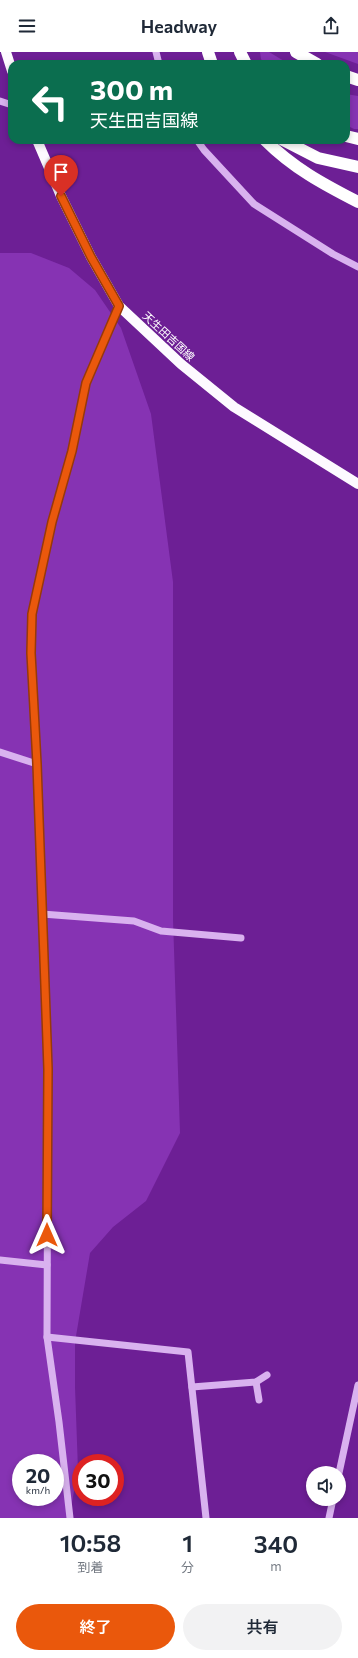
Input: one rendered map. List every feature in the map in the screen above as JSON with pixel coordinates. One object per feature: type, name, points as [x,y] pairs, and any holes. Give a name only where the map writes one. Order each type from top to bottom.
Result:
[{"type":"highway","points":[[296,52],[310,60]]},
{"type":"highway","points":[[269,144],[282,156],[316,180],[358,202]]},
{"type":"highway","points":[[291,144],[318,158],[358,167]]},
{"type":"main road","name":"天生田吉国線","points":[[39,144],[61,196],[91,257],[119,306],[181,364],[234,407],[358,484]]},
{"type":"street","points":[[199,144],[254,204],[333,254],[358,267]]},
{"type":"street","points":[[70,1518],[60,1422],[46,1338],[48,1069],[37,764],[31,653],[32,614],[52,522],[72,451],[86,383],[119,306]]},
{"type":"street","points":[[0,752],[37,764]]},
{"type":"street","points":[[42,914],[134,921],[161,931],[241,938]]},
{"type":"street","points":[[0,1260],[47,1265]]},
{"type":"street","points":[[46,1338],[188,1352],[206,1518]]},
{"type":"street","points":[[192,1387],[256,1382],[267,1375]]},
{"type":"street","points":[[256,1382],[259,1400]]},
{"type":"street","points":[[341,1466],[358,1385]]},
{"type":"street","points":[[329,1518],[332,1506]]},
{"type":"shaded area","points":[[260,52],[269,52],[282,60],[262,60]]},
{"type":"shaded area","points":[[325,52],[358,52],[358,64]]},
{"type":"shaded area","points":[[350,95],[358,96],[358,129],[350,127]]},
{"type":"shaded area","points":[[0,253],[31,253],[69,268],[95,290],[121,328],[151,414],[173,582],[173,919],[180,1133],[146,1201],[113,1227],[90,1253],[75,1342],[77,1454],[72,1454],[72,1502],[69,1518],[0,1518]]},
{"type":"route","points":[[47,1235],[48,1069],[37,764],[31,653],[32,614],[44,565],[52,522],[72,451],[86,383],[119,306],[91,257],[61,196]]}]
